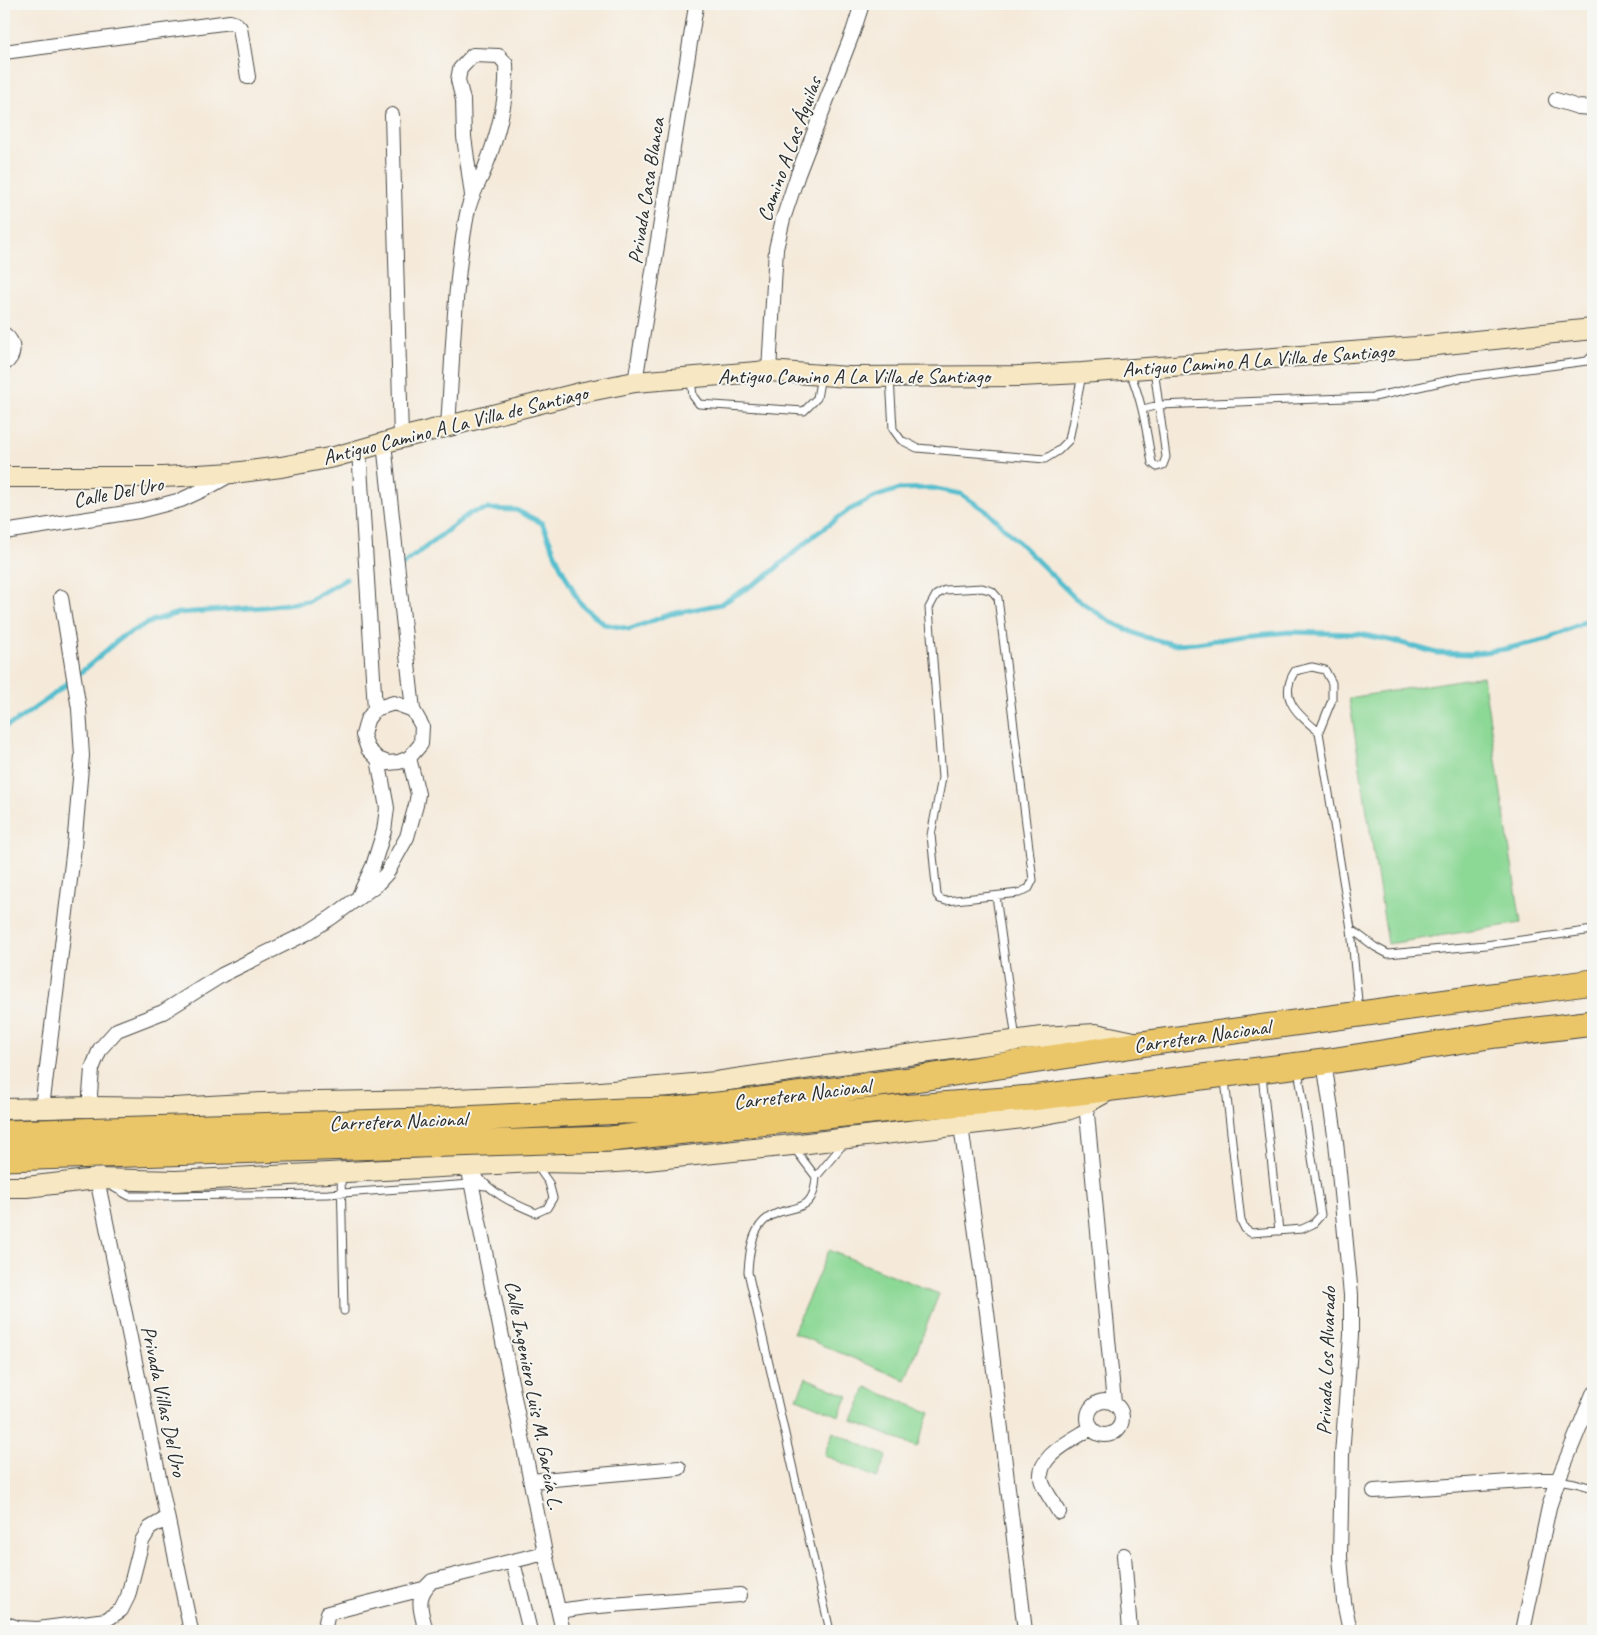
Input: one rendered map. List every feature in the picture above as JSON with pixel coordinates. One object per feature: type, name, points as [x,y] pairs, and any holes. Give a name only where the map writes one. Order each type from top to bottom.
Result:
[{"type":"highway","name":"Carretera Nacional","points":[[4,1133],[424,1122],[674,1110],[902,1081],[1141,1044],[1593,982]]},
{"type":"highway","name":"Carretera Nacional","points":[[4,1158],[610,1139],[900,1108],[1030,1098],[1298,1066],[1496,1035],[1593,1023]]},
{"type":"street","name":"Camino A Las Águilas","points":[[769,371],[776,249],[783,219],[862,4]]},
{"type":"street","name":"Privada Casa Blanca","points":[[636,382],[696,6]]},
{"type":"street","points":[[4,52],[230,22],[240,28],[248,77]]},
{"type":"street","points":[[448,426],[459,275],[467,212],[472,195],[495,143],[507,76],[506,64],[499,56],[473,55],[460,68],[458,80],[463,100],[464,137],[472,195]]},
{"type":"street","points":[[1556,100],[1578,107],[1593,108]]},
{"type":"street","points":[[392,115],[393,440],[414,710],[422,726],[421,744],[409,758],[399,762],[388,763],[378,760],[368,749],[363,735],[367,720],[375,709],[394,702],[414,710]]},
{"type":"street","name":"Antiguo Camino A La Villa de Santiago","points":[[4,476],[164,477],[233,473],[281,467],[334,457],[393,440],[584,392],[636,382],[690,377],[769,371],[848,377],[1020,376],[1082,373],[1416,347],[1593,329]]},
{"type":"street","points":[[4,334],[13,346],[11,358],[4,364]]},
{"type":"street","points":[[359,450],[375,709]]},
{"type":"street","name":"Calle Del Uro","points":[[4,532],[147,509],[181,500],[233,473]]},
{"type":"street","points":[[42,1108],[74,847],[82,756],[79,709],[61,597]]},
{"type":"street","name":"Privada Villas Del Uro","points":[[192,1631],[98,1179],[91,1107],[92,1069],[100,1049],[117,1030],[163,1012],[222,975],[307,932],[378,884],[387,873],[407,837],[418,794],[409,758]]},
{"type":"street","points":[[358,898],[373,866],[384,831],[387,808],[378,760]]},
{"type":"street","points":[[12,1108],[176,1108],[262,1103],[433,1100],[589,1093],[716,1082],[1071,1035],[1096,1034],[1141,1044]]},
{"type":"street","name":"Privada Los Alvarado","points":[[1324,1062],[1336,1142],[1351,1296],[1351,1335],[1342,1455],[1340,1557],[1344,1602],[1350,1631]]},
{"type":"street","points":[[4,1187],[26,1187],[98,1179],[176,1181],[341,1173],[475,1179],[534,1162],[600,1163],[792,1145],[1023,1118],[1067,1110],[1086,1103],[1116,1087]]},
{"type":"street","points":[[1086,1103],[1114,1403]]},
{"type":"street","points":[[12,1108],[31,1118],[38,1132],[41,1146],[40,1161],[35,1175],[26,1187]]},
{"type":"street","points":[[176,1108],[162,1114],[152,1124],[146,1138],[147,1152],[152,1166],[163,1176],[176,1181]]},
{"type":"street","points":[[961,1126],[987,1312],[1025,1631]]},
{"type":"street","name":"Calle Ingeniero Luis M. García L.","points":[[475,1179],[545,1553],[563,1631]]},
{"type":"street","points":[[1523,1631],[1549,1507],[1593,1394]]},
{"type":"street","points":[[1101,1401],[1108,1401],[1114,1403],[1119,1408],[1122,1414],[1120,1427],[1109,1434],[1096,1432],[1091,1428],[1088,1422],[1088,1415],[1095,1404],[1101,1401]]},
{"type":"street","points":[[1059,1512],[1042,1483],[1040,1472],[1042,1464],[1048,1457],[1091,1428]]},
{"type":"street","points":[[531,1481],[679,1468]]},
{"type":"street","points":[[1374,1491],[1558,1480]]},
{"type":"street","points":[[4,1623],[18,1628],[38,1629],[106,1620],[121,1610],[128,1596],[142,1541],[150,1528],[167,1518]]},
{"type":"street","points":[[426,1631],[421,1594],[432,1581],[545,1553]]},
{"type":"street","points":[[1124,1555],[1130,1631]]},
{"type":"street","points":[[514,1562],[530,1631]]},
{"type":"street","points":[[324,1631],[328,1613],[423,1590]]},
{"type":"street","points":[[559,1612],[586,1607],[740,1595]]},
{"type":"lane","points":[[1143,409],[1159,405],[1374,397],[1459,378],[1586,361],[1593,355]]},
{"type":"lane","points":[[1128,370],[1138,391],[1143,409],[1152,464],[1158,467],[1163,465],[1166,457],[1154,368]]},
{"type":"lane","points":[[890,377],[893,429],[901,440],[917,448],[1045,459],[1058,451],[1069,440],[1082,373]]},
{"type":"lane","points":[[690,377],[693,396],[699,404],[804,410],[817,398],[821,375]]},
{"type":"lane","points":[[982,588],[992,591],[998,598],[1033,880],[1028,888],[1019,893],[996,896],[946,901],[940,899],[938,895],[931,835],[942,778],[930,608],[936,595],[945,590],[982,588]]},
{"type":"lane","points":[[1319,732],[1300,716],[1287,692],[1289,680],[1295,671],[1312,667],[1325,670],[1332,683],[1332,700],[1319,732],[1351,929],[1360,1014]]},
{"type":"lane","points":[[996,896],[1016,1041]]},
{"type":"lane","points":[[1351,929],[1388,954],[1486,945],[1593,930]]},
{"type":"lane","points":[[1224,1074],[1241,1221],[1245,1229],[1251,1233],[1302,1230],[1313,1224],[1321,1215],[1298,1066]]},
{"type":"lane","points":[[1261,1070],[1279,1231]]},
{"type":"lane","points":[[816,1177],[848,1138]]},
{"type":"lane","points":[[792,1145],[816,1177],[816,1186],[807,1203],[773,1215],[758,1228],[750,1251],[748,1272],[830,1631]]},
{"type":"lane","points":[[98,1179],[129,1196],[340,1193],[475,1179],[503,1198],[536,1213],[547,1208],[553,1198],[549,1183],[534,1162]]},
{"type":"lane","points":[[341,1173],[344,1311]]},
{"type":"lane","points":[[1558,1480],[1593,1488]]},
{"type":"green space","points":[[1483,676],[1521,923],[1388,944],[1349,698]]},
{"type":"green space","points":[[829,1250],[939,1294],[905,1380],[793,1333]]},
{"type":"green space","points":[[806,1378],[848,1396],[839,1416],[797,1398]]},
{"type":"green space","points":[[866,1387],[930,1413],[917,1447],[852,1421]]},
{"type":"green space","points":[[833,1432],[887,1456],[877,1478],[824,1455]]},
{"type":"waterway","points":[[401,566],[470,513],[488,509],[516,510],[542,523],[560,565],[579,602],[604,624],[630,629],[671,614],[721,604],[768,575],[812,537],[849,510],[875,497],[899,489],[932,488],[961,494],[989,513],[1075,598],[1111,622],[1141,636],[1172,644],[1197,643],[1290,632],[1359,634],[1437,653],[1470,654],[1505,649],[1548,639],[1593,618]]},
{"type":"waterway","points":[[4,727],[15,722],[48,699],[120,638],[152,621],[178,613],[265,607],[308,601],[346,579]]}]
